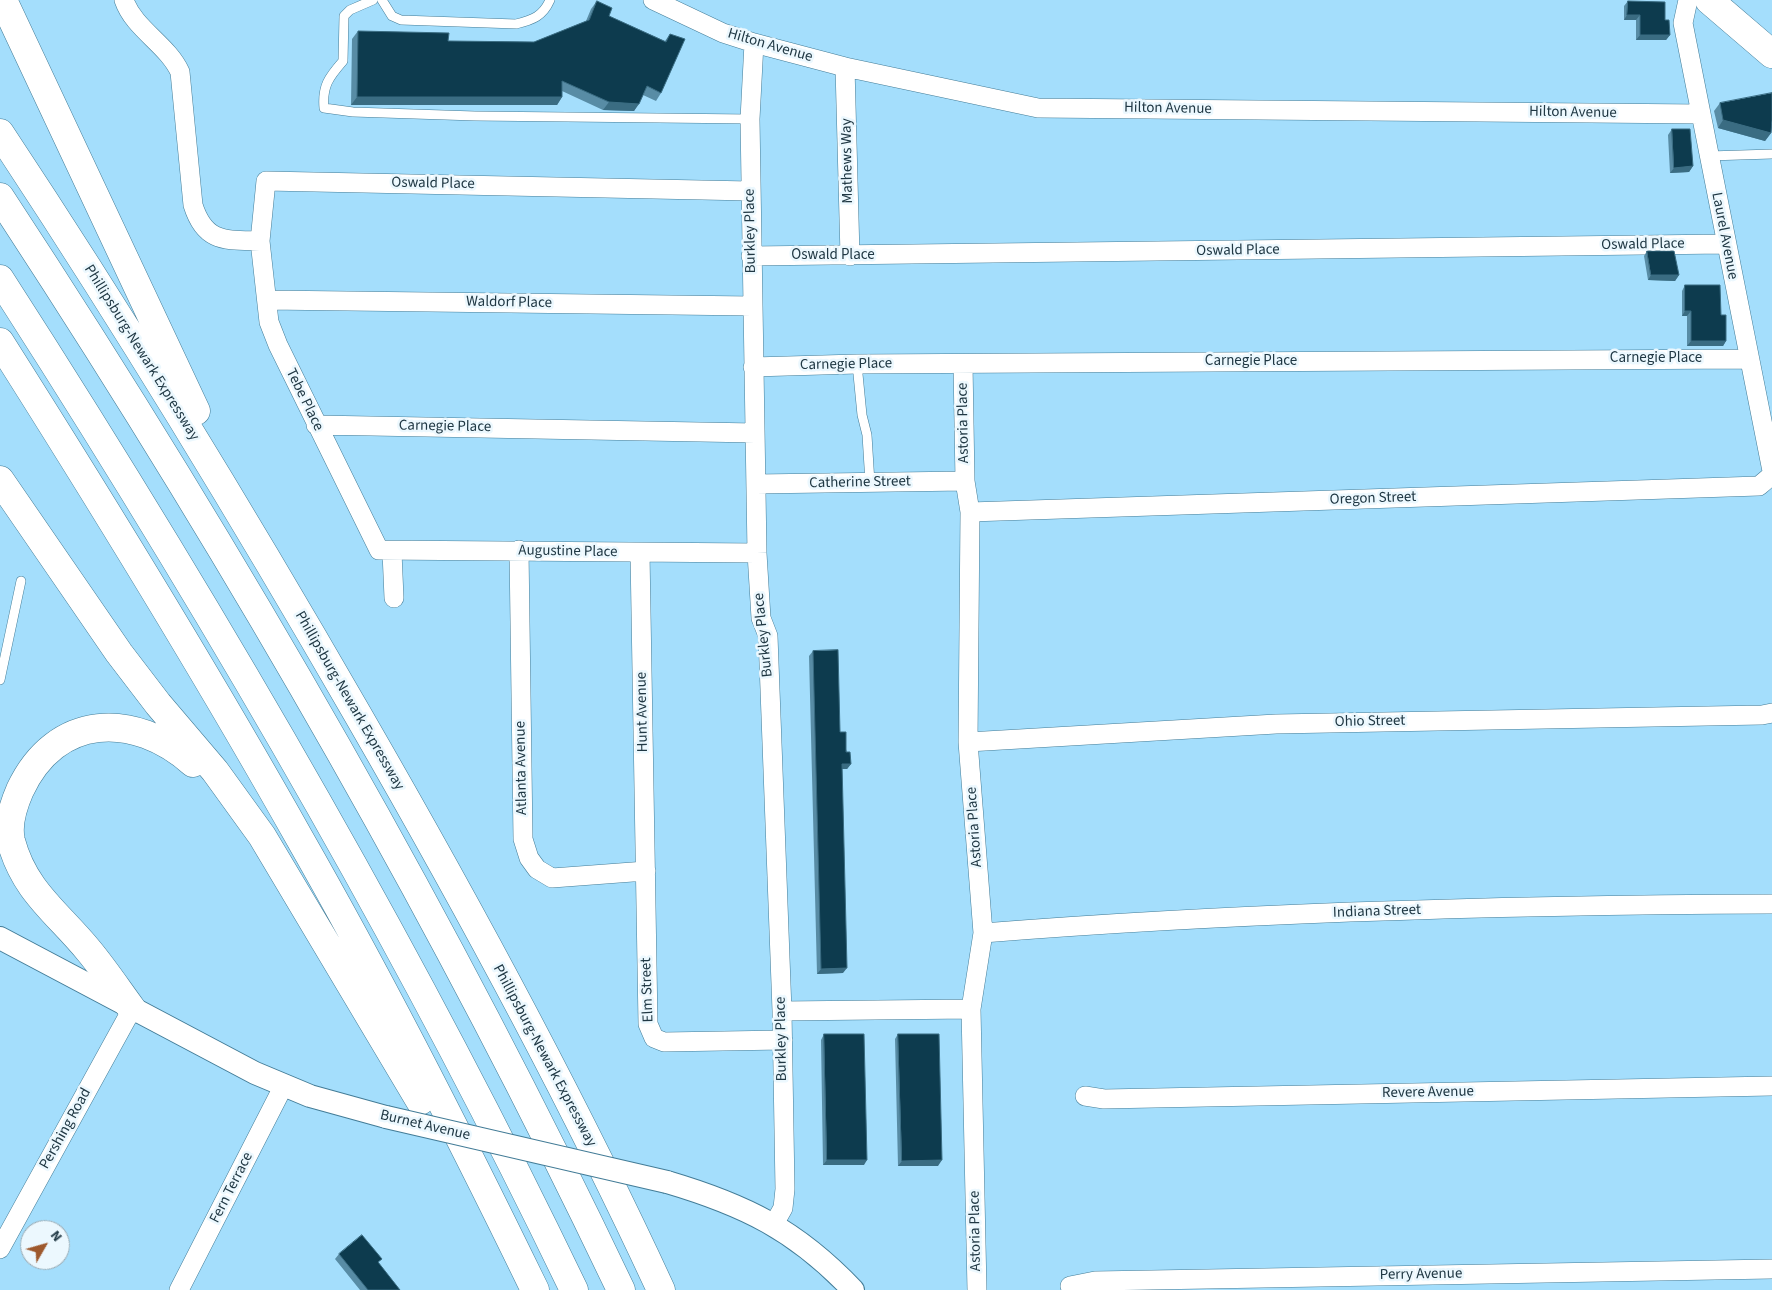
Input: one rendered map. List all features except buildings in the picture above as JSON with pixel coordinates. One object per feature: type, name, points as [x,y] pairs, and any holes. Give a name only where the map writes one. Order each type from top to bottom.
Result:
[{"type":"main road","points":[[3,0],[259,546]]},
{"type":"main road","points":[[1709,0],[1772,54]]},
{"type":"main road","name":"Phillipsburg-Newark Expressway","points":[[0,133],[132,337],[259,546],[394,777],[472,920],[602,1168],[661,1290]]},
{"type":"main road","points":[[0,197],[185,490],[361,790],[532,1105],[622,1290]]},
{"type":"main road","points":[[0,278],[173,552],[320,805],[491,1121],[574,1290]]},
{"type":"main road","points":[[0,342],[167,610],[300,838],[384,993],[535,1290]]},
{"type":"main road","points":[[0,480],[125,660],[234,797],[262,836],[428,1115],[507,1233]]},
{"type":"main road","points":[[132,1009],[89,950],[50,911],[28,882],[16,856],[4,838],[24,782],[42,757],[55,745],[72,736],[105,727],[127,728],[158,737],[178,750],[234,797]]},
{"type":"street","points":[[124,0],[132,15],[172,57],[180,72],[193,205],[200,223],[218,239],[260,241]]},
{"type":"street","name":"Laurel Avenue","points":[[1688,0],[1683,23],[1725,244],[1772,471]]},
{"type":"street","name":"Hilton Avenue","points":[[665,2],[723,33],[754,43],[845,67],[1038,108],[1700,114]]},
{"type":"street","name":"Burkley Place","points":[[754,43],[750,119],[750,191],[757,553],[761,618],[768,636],[783,1040],[785,1189],[783,1208],[774,1224]]},
{"type":"street","name":"Mathews Way","points":[[845,67],[850,256]]},
{"type":"street","name":"Tebe Place","points":[[266,180],[260,241],[269,322],[316,425],[386,551]]},
{"type":"street","name":"Oswald Place","points":[[266,180],[750,191]]},
{"type":"street","name":"Oswald Place","points":[[751,256],[1725,244]]},
{"type":"street","name":"Waldorf Place","points":[[266,300],[752,306]]},
{"type":"street","name":"Carnegie Place","points":[[753,367],[857,364],[1748,359]]},
{"type":"street","name":"Astoria Place","points":[[963,364],[965,481],[970,512],[968,742],[983,933],[971,1008],[977,1290]]},
{"type":"street","name":"Carnegie Place","points":[[316,425],[755,434]]},
{"type":"street","name":"Oregon Street","points":[[970,512],[1759,486],[1772,475]]},
{"type":"street","name":"Catherine Street","points":[[756,484],[965,481]]},
{"type":"street","name":"Augustine Place","points":[[386,551],[519,550],[757,553]]},
{"type":"street","name":"Atlanta Avenue","points":[[519,550],[523,840],[529,858],[537,869],[552,878],[646,871]]},
{"type":"street","points":[[386,551],[394,598]]},
{"type":"street","name":"Hunt Avenue","points":[[640,553],[646,871]]},
{"type":"street","name":"Ohio Street","points":[[968,742],[1276,724],[1762,716],[1772,713]]},
{"type":"street","name":"Elm Street","points":[[646,871],[648,1024],[654,1038],[664,1042],[783,1040]]},
{"type":"street","name":"Indiana Street","points":[[983,933],[1242,916],[1626,905],[1772,904]]},
{"type":"street","name":"Burnet Avenue","points":[[0,938],[227,1060],[310,1096],[386,1117],[667,1182],[713,1196],[774,1224],[814,1252],[853,1290]]},
{"type":"street","points":[[782,1011],[971,1008]]},
{"type":"street","name":"Pershing Road","points":[[0,1249],[132,1009]]},
{"type":"street","name":"Fern Terrace","points":[[179,1290],[284,1085]]},
{"type":"street","name":"Revere Avenue","points":[[1085,1096],[1104,1099],[1772,1086]]},
{"type":"street","name":"Perry Avenue","points":[[1070,1286],[1095,1280],[1772,1269]]},
{"type":"lane","points":[[373,0],[350,10],[344,16],[343,61],[332,74],[322,92],[324,108],[353,112],[475,116],[750,119]]},
{"type":"lane","points":[[382,0],[392,16],[401,20],[516,24],[530,21],[542,15],[550,0]]},
{"type":"lane","points":[[1709,156],[1772,154]]},
{"type":"lane","points":[[857,364],[862,415],[868,435],[870,483]]},
{"type":"lane","points":[[0,680],[20,581]]}]
